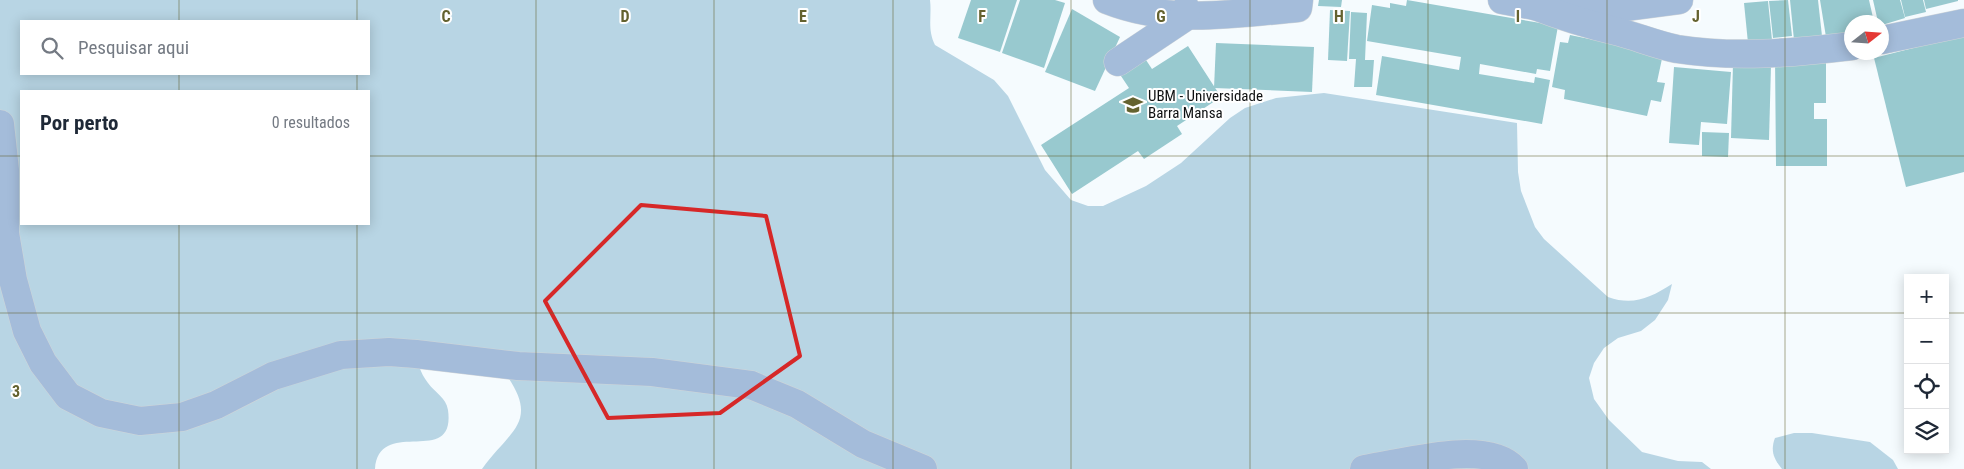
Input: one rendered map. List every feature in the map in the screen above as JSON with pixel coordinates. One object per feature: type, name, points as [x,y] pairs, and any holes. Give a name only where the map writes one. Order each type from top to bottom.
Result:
[{"type":"street","points":[[1107,0],[1148,12],[1186,9],[1298,8],[1299,0]]},
{"type":"street","points":[[1502,0],[1576,12],[1616,21],[1677,48],[1724,53],[1803,52],[1844,47]]},
{"type":"street","points":[[1616,21],[1679,0]]},
{"type":"street","points":[[1118,62],[1186,9]]},
{"type":"street","points":[[1889,39],[1964,23]]},
{"type":"street","points":[[0,124],[5,170],[5,233],[14,280],[27,331],[43,363],[68,396],[101,413],[140,421],[182,417],[208,408],[273,376],[341,355],[388,352],[518,366],[652,372],[751,385],[797,404],[864,444],[895,459],[923,469]]},
{"type":"street","points":[[1364,469],[1426,458],[1474,455],[1496,456],[1514,469]]},
{"type":"highlighted area","points":[[641,205],[766,216],[800,356],[720,413],[608,418],[545,301]]},
{"type":"shaded area","points":[[0,0],[930,0],[930,28],[935,45],[994,80],[1008,96],[1045,170],[1071,200],[1088,206],[1103,206],[1146,186],[1181,163],[1230,118],[1245,108],[1276,98],[1324,93],[1517,123],[1518,172],[1521,191],[1535,227],[1544,239],[1608,297],[1617,300],[1633,301],[1649,297],[1672,284],[1668,300],[1655,320],[1641,331],[1618,338],[1604,348],[1594,363],[1589,378],[1594,399],[1609,420],[1642,452],[1678,461],[1702,462],[1711,469],[482,469],[511,434],[518,424],[521,414],[520,403],[515,390],[505,373],[419,366],[427,381],[443,398],[447,406],[447,427],[441,437],[389,445],[380,453],[375,469],[0,469]]},
{"type":"shaded area","points":[[1794,433],[1812,433],[1870,442],[1893,460],[1898,469],[1782,469],[1774,455],[1775,438]]},
{"type":"building","points":[[971,0],[1017,0],[1000,52],[958,38]]},
{"type":"building","points":[[1020,0],[1055,0],[1065,3],[1044,68],[1002,53]]},
{"type":"building","points":[[1319,0],[1342,0],[1341,7],[1318,6]]},
{"type":"building","points":[[1407,0],[1558,26],[1550,71],[1537,69],[1536,74],[1480,64],[1479,74],[1534,83],[1535,77],[1550,80],[1542,124],[1376,95],[1382,56],[1459,70],[1461,57],[1367,41],[1372,5],[1390,8],[1390,3],[1406,6]]},
{"type":"building","points":[[1788,0],[1792,36],[1773,38],[1769,1]]},
{"type":"building","points":[[1790,0],[1818,0],[1822,36],[1794,40]]},
{"type":"building","points":[[1820,0],[1869,0],[1872,15],[1844,15],[1844,34],[1826,37]]},
{"type":"building","points":[[1873,0],[1900,0],[1905,18],[1889,23],[1889,15],[1876,15]]},
{"type":"building","points":[[1901,0],[1923,0],[1926,12],[1905,17]]},
{"type":"building","points":[[1924,0],[1958,0],[1958,1],[1926,9]]},
{"type":"building","points":[[1768,1],[1772,40],[1748,43],[1744,3]]},
{"type":"building","points":[[1072,9],[1120,37],[1095,91],[1045,72]]},
{"type":"building","points":[[1330,10],[1350,11],[1347,61],[1328,60]]},
{"type":"building","points":[[1351,12],[1367,13],[1365,60],[1374,60],[1372,87],[1354,87],[1356,59],[1349,59]]},
{"type":"building","points":[[1570,35],[1663,54],[1657,82],[1665,83],[1661,102],[1651,100],[1647,116],[1564,99],[1565,90],[1552,87],[1560,42],[1568,43]]},
{"type":"building","points":[[1964,35],[1964,172],[1906,187],[1874,60],[1889,60],[1889,54]]},
{"type":"building","points":[[1216,43],[1314,47],[1312,92],[1214,88]]},
{"type":"building","points":[[1188,46],[1221,97],[1177,126],[1182,134],[1144,159],[1138,151],[1072,194],[1041,145],[1129,88],[1119,73],[1144,57],[1152,69]]},
{"type":"building","points":[[1775,57],[1826,57],[1826,103],[1814,103],[1814,119],[1827,119],[1827,166],[1776,166]]},
{"type":"building","points":[[1733,64],[1771,65],[1769,140],[1731,138]]},
{"type":"building","points":[[1674,67],[1731,72],[1727,124],[1701,122],[1699,145],[1669,143]]},
{"type":"building","points":[[1702,132],[1729,133],[1728,157],[1702,156]]},
{"type":"place","name":"UBM - Universidade Barra Mansa","points":[[1133,105]]}]
